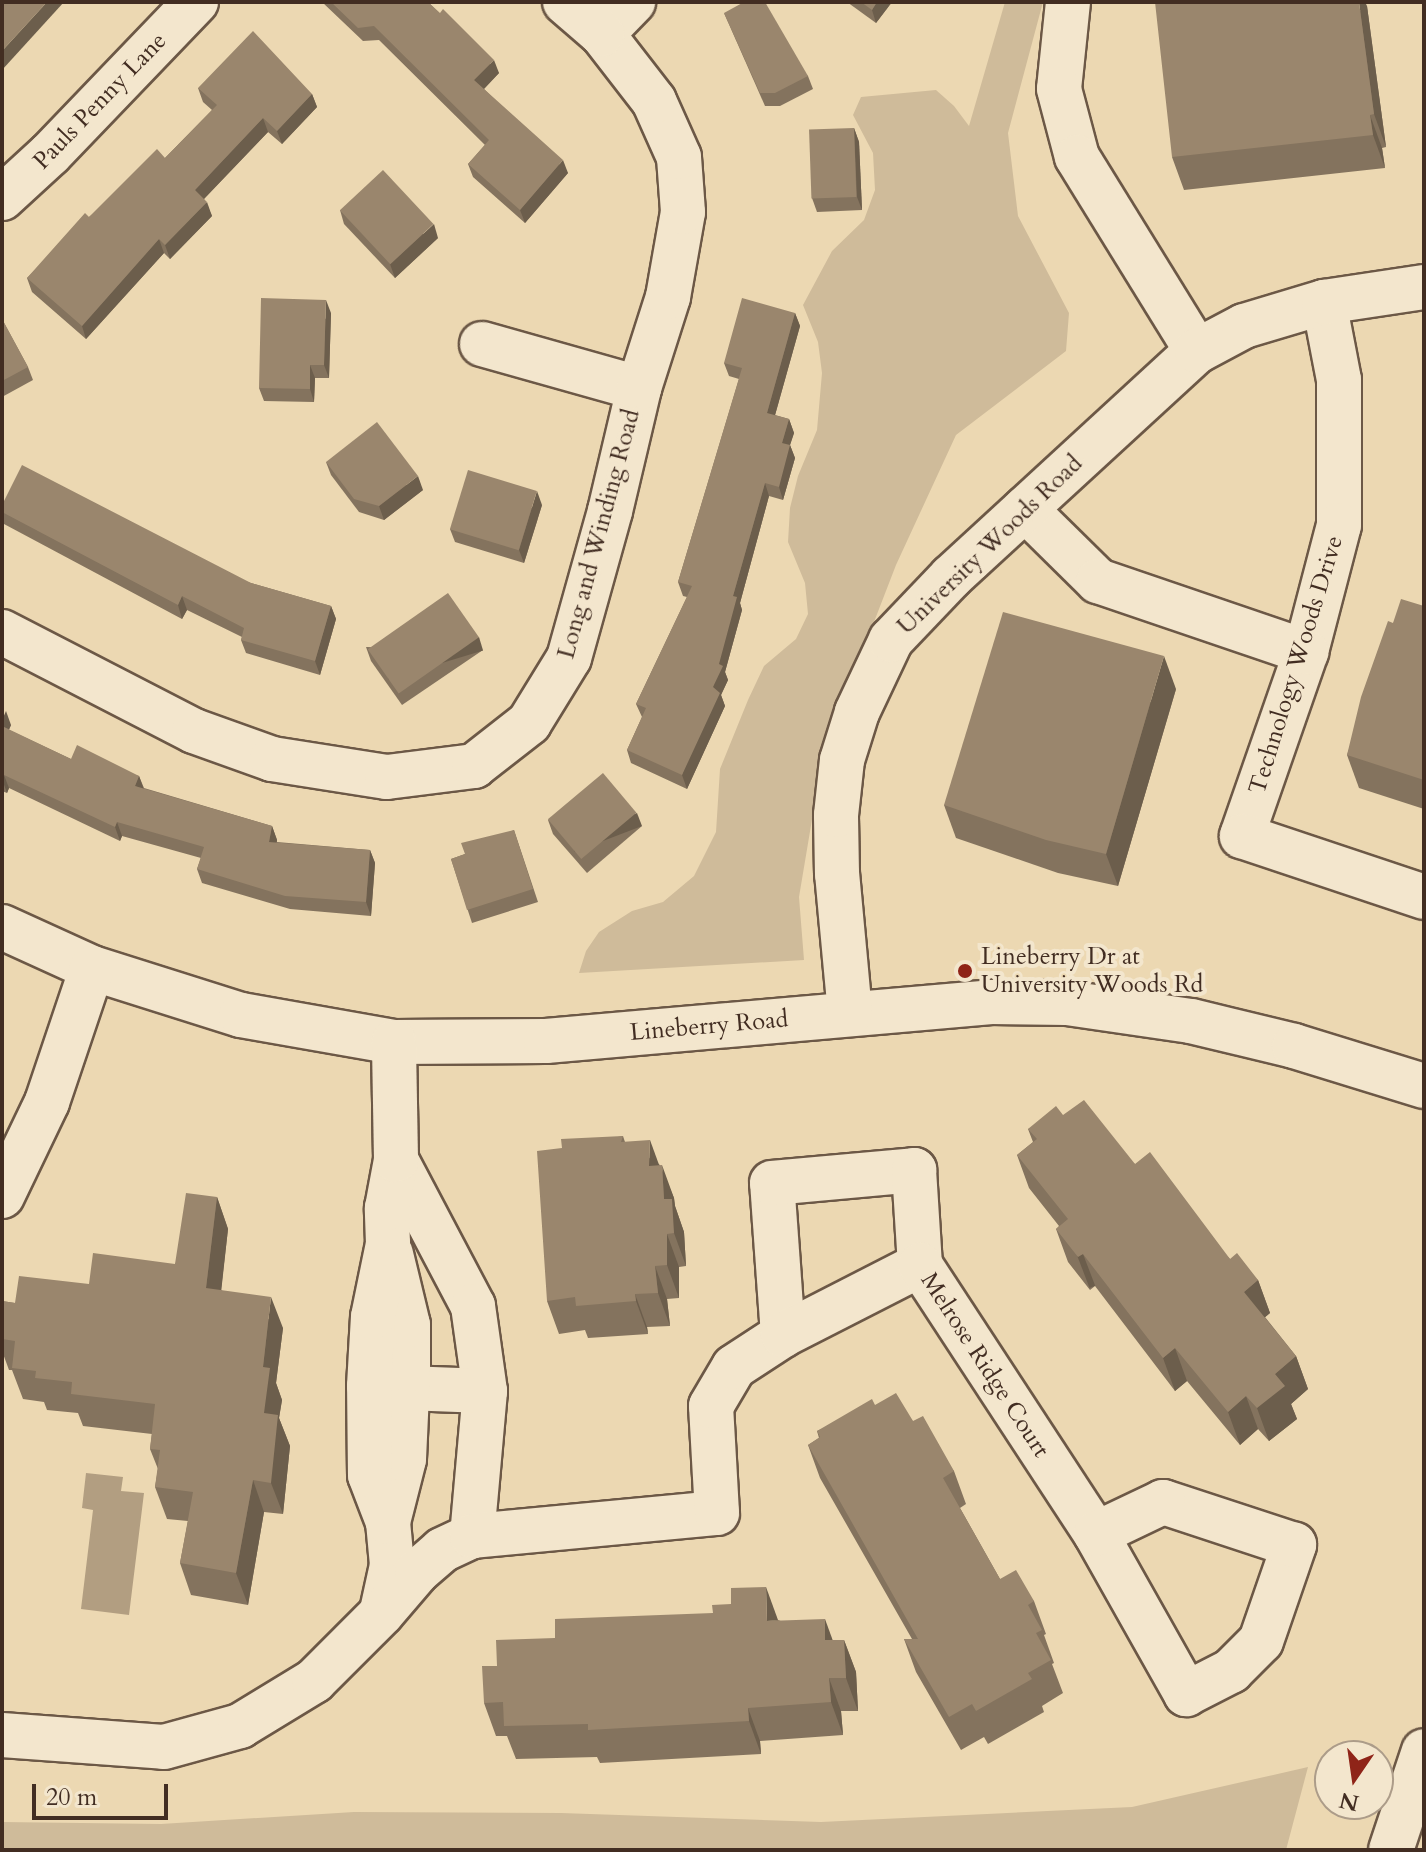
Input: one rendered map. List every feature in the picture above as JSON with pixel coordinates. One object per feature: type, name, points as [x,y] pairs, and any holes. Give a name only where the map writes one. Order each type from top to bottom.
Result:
[{"type":"street","name":"Pauls Penny Lane","points":[[2,198],[50,154],[196,2]]},
{"type":"street","name":"Long and Winding Road","points":[[2,632],[194,731],[272,759],[387,777],[474,766],[529,723],[569,658],[610,511],[639,388],[668,297],[683,212],[679,157],[654,101],[602,34],[565,2]]},
{"type":"street","points":[[602,34],[633,2]]},
{"type":"street","points":[[1068,2],[1059,89],[1077,157],[1197,351]]},
{"type":"street","name":"University Woods Road","points":[[850,1013],[837,874],[836,815],[842,760],[857,712],[891,640],[951,577],[1197,351],[1244,326],[1324,302],[1424,287]]},
{"type":"street","name":"Technology Woods Drive","points":[[1324,302],[1339,380],[1339,525],[1306,652],[1242,836],[1424,897]]},
{"type":"street","points":[[482,344],[639,388]]},
{"type":"street","points":[[1025,509],[1098,581],[1306,652]]},
{"type":"street","name":"Lineberry Road","points":[[2,927],[92,968],[241,1015],[394,1042],[546,1041],[991,1002],[1067,1003],[1205,1025],[1294,1046],[1424,1086]]},
{"type":"street","points":[[2,1196],[47,1102],[92,968]]},
{"type":"street","points":[[382,1613],[392,1565],[388,1522],[370,1475],[388,1387],[373,1317],[388,1244],[387,1208],[396,1160],[394,1042]]},
{"type":"street","points":[[2,1735],[164,1747],[240,1726],[314,1681],[382,1613],[417,1572],[442,1550],[472,1536],[485,1391],[473,1306],[396,1160]]},
{"type":"street","points":[[783,1335],[772,1183],[914,1170],[920,1265]]},
{"type":"street","name":"Melrose Ridge Court","points":[[472,1536],[717,1513],[711,1406],[734,1367],[783,1335],[920,1265],[1096,1534],[1186,1694],[1231,1671],[1261,1641],[1294,1545],[1163,1502],[1096,1534]]},
{"type":"street","points":[[388,1387],[485,1391]]},
{"type":"street","points":[[1391,1850],[1424,1751]]},
{"type":"shaded area","points":[[1005,2],[1043,2],[1008,133],[1018,216],[1069,313],[1066,351],[956,435],[896,565],[823,754],[799,897],[804,960],[579,973],[586,951],[599,932],[632,911],[663,902],[694,876],[716,832],[720,769],[748,700],[764,666],[796,639],[808,614],[805,583],[788,542],[790,508],[798,476],[817,430],[822,373],[818,342],[803,305],[832,251],[864,220],[875,190],[873,153],[853,115],[861,97],[936,90],[954,106],[969,126]]},
{"type":"shaded area","points":[[86,1473],[123,1477],[121,1491],[144,1493],[129,1615],[81,1609],[93,1510],[82,1508]]},
{"type":"shaded area","points":[[1308,1767],[1286,1850],[2,1850],[2,1822],[161,1824],[354,1812],[561,1813],[821,1822],[1132,1807]]},
{"type":"building","points":[[2,2],[47,2],[2,51]]},
{"type":"building","points":[[331,2],[428,2],[440,13],[443,9],[494,60],[474,80],[563,160],[520,210],[468,164],[489,140],[374,26],[358,28]]},
{"type":"building","points":[[744,2],[765,2],[808,76],[775,93],[760,93],[724,13]]},
{"type":"building","points":[[861,2],[877,2],[872,10]]},
{"type":"building","points":[[1155,2],[1359,2],[1374,114],[1370,115],[1373,135],[1172,157]]},
{"type":"building","points":[[253,31],[312,94],[277,131],[263,118],[195,190],[207,202],[165,245],[159,239],[82,326],[27,278],[85,213],[89,217],[157,149],[165,158],[217,105],[198,88]]},
{"type":"building","points":[[854,128],[856,197],[811,199],[809,130]]},
{"type":"building","points":[[383,170],[433,224],[390,264],[340,210]]},
{"type":"building","points":[[261,298],[326,300],[324,365],[310,365],[310,389],[259,388]]},
{"type":"building","points":[[742,298],[795,313],[767,413],[789,419],[782,443],[790,445],[779,487],[765,483],[733,596],[737,597],[719,664],[723,666],[713,687],[720,693],[682,775],[627,750],[646,708],[636,704],[692,586],[678,582],[742,368],[724,363]]},
{"type":"building","points":[[2,319],[28,367],[2,381]]},
{"type":"building","points":[[377,422],[418,476],[379,506],[354,499],[326,462]]},
{"type":"building","points":[[22,465],[251,583],[331,606],[315,661],[241,640],[244,628],[182,596],[178,605],[2,512],[2,505]]},
{"type":"building","points":[[468,470],[537,491],[519,550],[450,529]]},
{"type":"building","points":[[448,593],[479,637],[399,693],[368,649]]},
{"type":"building","points":[[1401,599],[1424,606],[1424,780],[1347,755],[1361,697],[1388,621],[1393,623]]},
{"type":"building","points":[[1003,612],[1164,656],[1106,854],[1046,840],[944,805]]},
{"type":"building","points":[[2,726],[71,759],[77,745],[139,776],[135,786],[272,826],[269,842],[370,850],[366,902],[285,896],[197,869],[204,847],[117,822],[115,827],[4,775],[2,779]]},
{"type":"building","points":[[603,773],[636,813],[581,859],[548,819]]},
{"type":"building","points":[[514,830],[533,889],[467,910],[451,859],[465,854],[461,843]]},
{"type":"building","points":[[1084,1100],[1135,1164],[1150,1152],[1230,1259],[1237,1253],[1258,1280],[1244,1292],[1296,1356],[1275,1374],[1285,1386],[1257,1408],[1246,1396],[1228,1412],[1175,1348],[1163,1358],[1083,1254],[1078,1257],[1056,1229],[1068,1219],[1017,1155],[1037,1139],[1028,1129],[1056,1106],[1063,1115]]},
{"type":"building","points":[[623,1136],[621,1142],[650,1140],[649,1166],[662,1165],[664,1199],[672,1199],[674,1233],[667,1234],[667,1265],[655,1266],[658,1293],[635,1294],[636,1301],[576,1306],[575,1297],[547,1301],[537,1151],[562,1148],[561,1139]]},
{"type":"building","points":[[186,1193],[217,1197],[206,1288],[271,1297],[263,1367],[270,1368],[264,1413],[278,1415],[271,1483],[253,1480],[236,1573],[180,1563],[193,1492],[155,1487],[160,1450],[150,1449],[155,1404],[71,1394],[72,1382],[35,1378],[36,1371],[12,1368],[15,1341],[2,1339],[2,1301],[15,1303],[19,1276],[89,1284],[93,1253],[175,1264]]},
{"type":"building","points":[[896,1393],[913,1421],[923,1416],[954,1471],[943,1478],[1000,1579],[1016,1570],[1034,1601],[1028,1605],[1042,1630],[1036,1633],[1051,1660],[1028,1673],[1032,1679],[976,1711],[972,1704],[949,1717],[904,1639],[918,1639],[808,1445],[820,1437],[817,1431],[872,1399],[875,1405]]},
{"type":"building","points":[[766,1587],[767,1621],[825,1619],[825,1640],[844,1640],[846,1678],[829,1678],[831,1702],[748,1708],[749,1721],[588,1730],[588,1724],[504,1726],[503,1702],[484,1703],[482,1666],[497,1666],[496,1640],[555,1638],[555,1619],[713,1613],[712,1605],[731,1604],[731,1588]]},
{"type":"place","name":"Lineberry Dr at University Woods Rd","points":[[965,971]]}]
